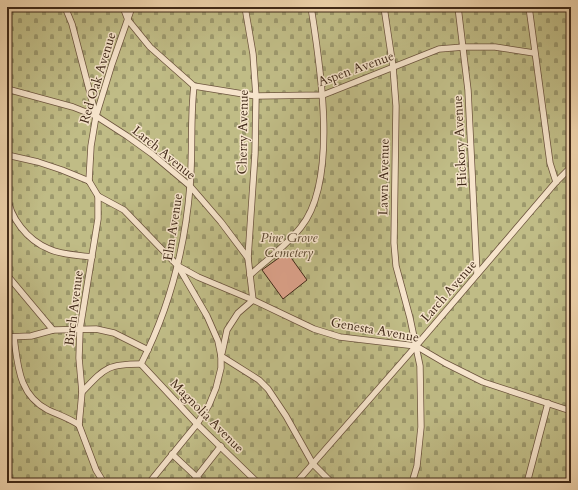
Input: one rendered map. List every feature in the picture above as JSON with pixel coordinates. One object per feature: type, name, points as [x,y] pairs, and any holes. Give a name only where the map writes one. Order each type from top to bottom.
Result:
[{"type":"lane","points":[[64,7],[72,24],[96,116]]},
{"type":"lane","points":[[124,7],[128,20],[150,47],[194,86]]},
{"type":"lane","name":"Red Oak Avenue","points":[[89,181],[91,146],[96,116],[132,7]]},
{"type":"lane","name":"Cherry Avenue","points":[[245,7],[253,54],[256,96],[255,154],[248,258]]},
{"type":"lane","points":[[250,275],[277,252],[302,227],[313,205],[319,186],[323,156],[323,95],[311,7]]},
{"type":"lane","name":"Lawn Avenue","points":[[384,7],[393,67],[396,106],[394,243],[396,266],[410,318],[420,366],[421,427],[417,466],[412,483]]},
{"type":"lane","name":"Hickory Avenue","points":[[458,7],[464,47],[471,131],[477,274]]},
{"type":"lane","points":[[529,7],[550,163],[556,182]]},
{"type":"lane","name":"Aspen Avenue","points":[[194,86],[256,96],[323,95],[439,49],[495,47],[534,53]]},
{"type":"lane","name":"Elm Avenue","points":[[141,364],[164,311],[178,266],[190,186],[194,86]]},
{"type":"lane","name":"Larch Avenue","points":[[7,89],[96,116],[152,154],[190,186],[221,222],[248,258]]},
{"type":"lane","points":[[7,157],[44,164],[89,181],[98,196],[124,210],[178,266],[207,316],[218,340],[221,356],[221,368],[216,388],[209,405],[197,424],[149,483]]},
{"type":"lane","name":"Larch Avenue","points":[[296,483],[416,346],[556,182],[571,167]]},
{"type":"lane","points":[[7,195],[8,203],[15,219],[36,243],[49,250],[92,257]]},
{"type":"lane","name":"Birch Avenue","points":[[98,196],[98,219],[80,329],[79,358],[82,392],[79,425],[96,470],[104,483]]},
{"type":"lane","points":[[221,356],[226,330],[238,313],[252,300],[248,258]]},
{"type":"lane","name":"Genesta Avenue","points":[[178,266],[198,278],[252,300],[314,330],[340,337],[416,346],[445,363],[483,382],[571,411]]},
{"type":"lane","points":[[7,275],[52,330]]},
{"type":"lane","points":[[7,338],[31,336],[52,330],[96,330],[114,333],[148,350]]},
{"type":"lane","points":[[14,338],[19,372],[23,385],[31,398],[47,409],[68,418],[79,425]]},
{"type":"lane","points":[[221,356],[259,380],[268,389],[286,416],[313,464],[332,483]]},
{"type":"lane","points":[[82,392],[100,373],[109,368],[122,364],[141,364]]},
{"type":"lane","name":"Magnolia Avenue","points":[[141,364],[197,424],[258,483]]},
{"type":"lane","points":[[527,483],[548,403]]},
{"type":"lane","points":[[192,483],[221,446]]},
{"type":"lane","points":[[172,454],[203,483]]},
{"type":"green space","name":"Pine Grove Cemetery","points":[[7,7],[571,7],[571,483],[7,483]]},
{"type":"building","points":[[287,252],[307,280],[283,299],[262,270]]}]
